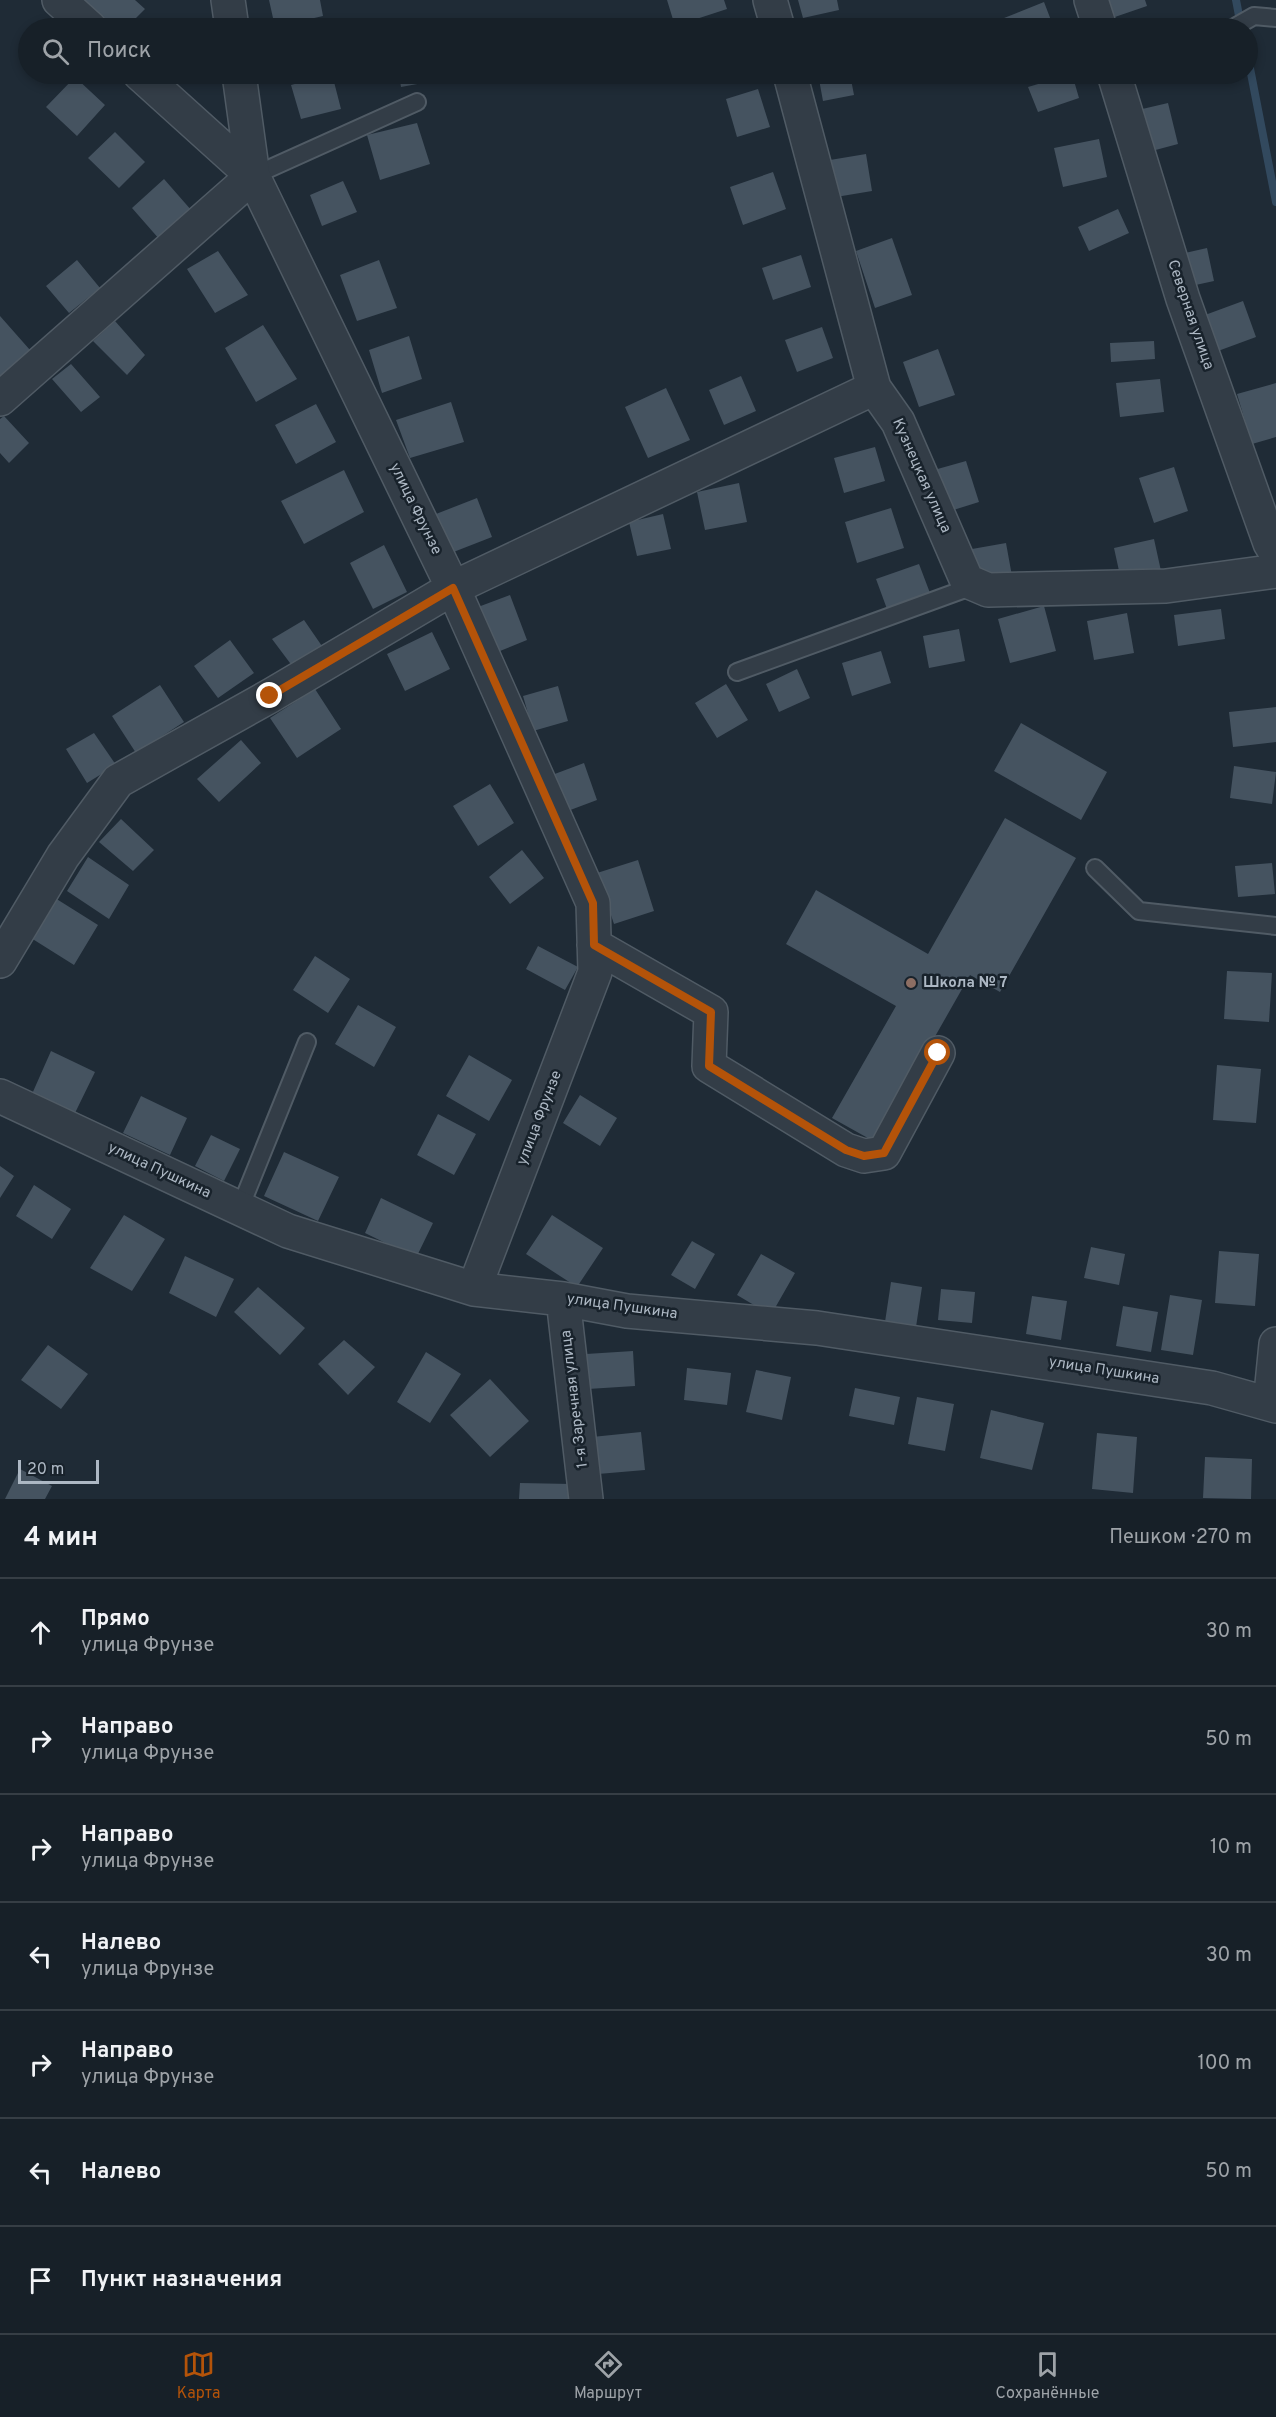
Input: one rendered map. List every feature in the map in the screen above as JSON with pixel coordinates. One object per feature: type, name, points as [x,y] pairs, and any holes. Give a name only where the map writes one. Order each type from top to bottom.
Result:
[{"type":"street","points":[[59,0],[79,18]]},
{"type":"street","points":[[228,0],[231,18]]},
{"type":"street","points":[[770,0],[775,18]]},
{"type":"street","points":[[1090,0],[1096,18]]},
{"type":"street","points":[[0,399],[253,176],[151,84]]},
{"type":"street","name":"улица Фрунзе","points":[[240,84],[253,176],[453,588],[593,903],[595,972],[474,1289]]},
{"type":"street","name":"Кузнецкая улица","points":[[793,84],[874,388],[898,422],[968,581],[976,585]]},
{"type":"street","name":"Северная улица","points":[[1122,84],[1183,299],[1270,543],[1276,553]]},
{"type":"street","points":[[0,961],[63,856],[118,781],[270,696],[453,588],[874,388]]},
{"type":"street","points":[[976,585],[988,590],[1166,586],[1276,571]]},
{"type":"street","points":[[594,945],[711,1012],[709,1066],[846,1150],[864,1156],[884,1153],[938,1053]]},
{"type":"street","name":"улица Пушкина","points":[[0,1096],[288,1231],[474,1289],[563,1299],[627,1311],[852,1333],[1212,1388],[1273,1405]]},
{"type":"street","name":"1-я Заречная улица","points":[[563,1299],[586,1499]]},
{"type":"street","points":[[1273,1405],[1276,1344]]},
{"type":"lane","points":[[1250,18],[1254,16],[1276,18]]},
{"type":"lane","points":[[253,176],[417,102]]},
{"type":"lane","points":[[737,672],[976,585]]},
{"type":"lane","points":[[1095,868],[1139,911],[1276,926]]},
{"type":"lane","points":[[240,1209],[307,1042]]},
{"type":"building","points":[[80,0],[135,0],[145,9],[136,18],[99,18]]},
{"type":"building","points":[[269,0],[320,0],[323,16],[273,18]]},
{"type":"building","points":[[667,0],[724,0],[727,9],[699,18],[673,18]]},
{"type":"building","points":[[798,0],[837,0],[839,10],[803,18]]},
{"type":"building","points":[[1106,0],[1145,0],[1147,6],[1112,18]]},
{"type":"building","points":[[1044,2],[1050,18],[1004,18]]},
{"type":"building","points":[[68,84],[82,84],[105,105],[77,136],[46,107]]},
{"type":"building","points":[[335,84],[341,109],[301,119],[291,85]]},
{"type":"building","points":[[401,84],[417,84],[401,87]]},
{"type":"building","points":[[820,84],[852,84],[854,95],[823,101]]},
{"type":"building","points":[[1038,84],[1075,84],[1079,98],[1038,112],[1028,87]]},
{"type":"building","points":[[758,89],[770,127],[737,137],[726,99]]},
{"type":"building","points":[[1168,103],[1178,144],[1148,152],[1138,110]]},
{"type":"building","points":[[417,123],[430,164],[380,180],[367,135]]},
{"type":"building","points":[[115,132],[145,162],[119,188],[88,158]]},
{"type":"building","points":[[1099,139],[1107,177],[1063,187],[1054,148]]},
{"type":"building","points":[[866,154],[872,191],[836,197],[830,160]]},
{"type":"building","points":[[773,172],[786,209],[743,225],[730,187]]},
{"type":"building","points":[[164,179],[192,211],[160,240],[132,208]]},
{"type":"building","points":[[343,181],[357,212],[322,226],[310,195]]},
{"type":"building","points":[[1118,209],[1129,233],[1089,251],[1078,227]]},
{"type":"building","points":[[892,238],[912,295],[875,308],[856,251]]},
{"type":"building","points":[[1207,248],[1214,281],[1191,286],[1185,253]]},
{"type":"building","points":[[218,251],[248,295],[215,313],[187,269]]},
{"type":"building","points":[[801,255],[811,287],[773,300],[762,268]]},
{"type":"building","points":[[77,260],[100,288],[69,313],[46,286]]},
{"type":"building","points":[[379,260],[397,308],[357,321],[340,275]]},
{"type":"building","points":[[1243,301],[1256,337],[1218,351],[1205,315]]},
{"type":"building","points":[[0,316],[30,350],[0,377]]},
{"type":"building","points":[[115,321],[145,355],[127,375],[93,341]]},
{"type":"building","points":[[263,325],[297,379],[256,402],[225,348]]},
{"type":"building","points":[[822,327],[833,358],[797,372],[785,340]]},
{"type":"building","points":[[409,336],[422,379],[382,393],[369,350]]},
{"type":"building","points":[[1154,341],[1155,359],[1111,362],[1110,343]]},
{"type":"building","points":[[938,349],[955,395],[919,407],[903,362]]},
{"type":"building","points":[[71,364],[100,397],[81,412],[52,379]]},
{"type":"building","points":[[741,376],[756,411],[724,425],[709,390]]},
{"type":"building","points":[[1160,379],[1164,412],[1120,417],[1116,383]]},
{"type":"building","points":[[1276,383],[1276,437],[1252,444],[1237,394]]},
{"type":"building","points":[[666,388],[690,440],[648,458],[625,407]]},
{"type":"building","points":[[451,402],[464,442],[410,458],[396,420]]},
{"type":"building","points":[[316,404],[336,442],[296,464],[275,425]]},
{"type":"building","points":[[4,416],[29,443],[9,463],[0,453],[0,419]]},
{"type":"building","points":[[875,447],[885,481],[844,493],[834,458]]},
{"type":"building","points":[[966,461],[979,502],[947,512],[934,470]]},
{"type":"building","points":[[1174,467],[1188,511],[1154,523],[1139,478]]},
{"type":"building","points":[[344,470],[364,512],[304,544],[281,501]]},
{"type":"building","points":[[739,483],[747,522],[705,530],[697,492]]},
{"type":"building","points":[[477,498],[492,537],[451,553],[436,514]]},
{"type":"building","points":[[891,508],[904,548],[857,563],[845,522]]},
{"type":"building","points":[[663,514],[671,549],[637,556],[629,522]]},
{"type":"building","points":[[1154,539],[1161,571],[1121,580],[1114,548]]},
{"type":"building","points":[[1006,543],[1012,576],[978,582],[972,549]]},
{"type":"building","points":[[384,545],[407,592],[373,609],[350,563]]},
{"type":"building","points":[[919,564],[930,593],[887,609],[876,579]]},
{"type":"building","points":[[510,595],[527,640],[495,653],[478,607]]},
{"type":"building","points":[[1044,606],[1056,651],[1010,663],[998,619]]},
{"type":"building","points":[[1221,609],[1225,639],[1178,646],[1174,615]]},
{"type":"building","points":[[1127,613],[1134,653],[1094,660],[1087,621]]},
{"type":"building","points":[[304,620],[324,649],[293,667],[272,639]]},
{"type":"building","points":[[959,629],[965,661],[929,668],[923,636]]},
{"type":"building","points":[[432,632],[450,669],[405,691],[387,654]]},
{"type":"building","points":[[230,640],[254,673],[218,698],[194,666]]},
{"type":"building","points":[[881,651],[891,683],[852,696],[842,663]]},
{"type":"building","points":[[797,669],[810,698],[779,712],[766,684]]},
{"type":"building","points":[[726,684],[748,720],[717,738],[695,703]]},
{"type":"building","points":[[160,685],[184,722],[136,753],[112,716]]},
{"type":"building","points":[[558,686],[568,721],[533,731],[523,696]]},
{"type":"building","points":[[315,689],[341,729],[297,758],[270,718]]},
{"type":"building","points":[[1276,707],[1276,742],[1233,747],[1229,712]]},
{"type":"building","points":[[1021,723],[1107,772],[1081,820],[994,771]]},
{"type":"building","points":[[94,733],[116,765],[87,783],[66,749]]},
{"type":"building","points":[[241,740],[261,763],[219,802],[197,779]]},
{"type":"building","points":[[584,763],[597,800],[565,812],[552,775]]},
{"type":"building","points":[[1234,766],[1276,772],[1272,804],[1230,798]]},
{"type":"building","points":[[490,784],[514,823],[478,846],[453,806]]},
{"type":"building","name":"Школа № 7","points":[[1005,818],[1076,858],[1000,992],[970,975],[875,1142],[832,1118],[896,1006],[786,944],[816,890],[928,954]]},
{"type":"building","points":[[121,819],[154,850],[133,871],[99,842]]},
{"type":"building","points":[[522,850],[544,878],[510,904],[489,877]]},
{"type":"building","points":[[88,857],[129,885],[109,919],[67,891]]},
{"type":"building","points":[[638,860],[654,911],[614,924],[597,873]]},
{"type":"building","points":[[1272,863],[1275,894],[1238,897],[1235,866]]},
{"type":"building","points":[[55,898],[98,925],[74,965],[31,938]]},
{"type":"building","points":[[538,946],[578,967],[565,990],[526,969]]},
{"type":"building","points":[[315,956],[350,979],[328,1013],[293,990]]},
{"type":"building","points":[[1227,971],[1272,973],[1269,1022],[1224,1019]]},
{"type":"building","points":[[358,1005],[396,1027],[374,1067],[335,1044]]},
{"type":"building","points":[[51,1051],[95,1072],[75,1113],[32,1094]]},
{"type":"building","points":[[469,1055],[512,1080],[489,1121],[446,1096]]},
{"type":"building","points":[[1217,1065],[1261,1069],[1256,1123],[1213,1120]]},
{"type":"building","points":[[580,1095],[617,1118],[600,1146],[563,1123]]},
{"type":"building","points":[[141,1096],[187,1118],[170,1155],[123,1133]]},
{"type":"building","points":[[438,1114],[476,1134],[454,1175],[417,1155]]},
{"type":"building","points":[[211,1135],[240,1149],[224,1181],[195,1166]]},
{"type":"building","points":[[284,1152],[339,1177],[318,1221],[264,1196]]},
{"type":"building","points":[[0,1166],[14,1176],[0,1198]]},
{"type":"building","points":[[34,1185],[71,1209],[52,1239],[16,1216]]},
{"type":"building","points":[[381,1198],[433,1223],[416,1258],[365,1233]]},
{"type":"building","points":[[124,1215],[165,1239],[132,1291],[90,1268]]},
{"type":"building","points":[[552,1215],[603,1248],[577,1287],[526,1254]]},
{"type":"building","points":[[692,1241],[715,1254],[695,1289],[671,1275]]},
{"type":"building","points":[[1091,1247],[1125,1254],[1119,1285],[1084,1278]]},
{"type":"building","points":[[1219,1251],[1259,1254],[1255,1306],[1215,1303]]},
{"type":"building","points":[[761,1254],[795,1273],[771,1315],[737,1295]]},
{"type":"building","points":[[185,1256],[234,1279],[216,1317],[169,1293]]},
{"type":"building","points":[[891,1282],[922,1287],[916,1327],[885,1322]]},
{"type":"building","points":[[258,1287],[305,1328],[280,1355],[234,1312]]},
{"type":"building","points":[[941,1289],[975,1292],[972,1323],[938,1320]]},
{"type":"building","points":[[1170,1295],[1202,1300],[1193,1355],[1161,1350]]},
{"type":"building","points":[[1032,1296],[1067,1301],[1061,1340],[1026,1334]]},
{"type":"building","points":[[1123,1306],[1158,1312],[1151,1352],[1116,1346]]},
{"type":"building","points":[[344,1340],[375,1367],[348,1395],[318,1364]]},
{"type":"building","points":[[48,1345],[88,1374],[61,1409],[21,1380]]},
{"type":"building","points":[[633,1351],[635,1386],[588,1389],[586,1354]]},
{"type":"building","points":[[426,1352],[461,1374],[430,1423],[397,1402]]},
{"type":"building","points":[[687,1368],[731,1373],[727,1405],[684,1400]]},
{"type":"building","points":[[756,1370],[791,1377],[782,1420],[746,1412]]},
{"type":"building","points":[[490,1379],[529,1421],[490,1457],[450,1415]]},
{"type":"building","points":[[855,1388],[900,1397],[894,1425],[849,1416]]},
{"type":"building","points":[[917,1397],[954,1404],[945,1451],[908,1444]]},
{"type":"building","points":[[991,1410],[1044,1423],[1032,1470],[980,1458]]},
{"type":"building","points":[[641,1432],[645,1470],[598,1474],[592,1437]]},
{"type":"building","points":[[1097,1433],[1137,1437],[1133,1493],[1092,1489]]},
{"type":"building","points":[[1205,1457],[1252,1459],[1251,1499],[1203,1498]]},
{"type":"building","points":[[20,1469],[52,1486],[45,1499],[5,1499]]},
{"type":"building","points":[[520,1483],[571,1484],[570,1499],[519,1499]]},
{"type":"waterway","points":[[1236,0],[1239,18]]},
{"type":"waterway","points":[[1253,84],[1276,202]]},
{"type":"place","name":"Школа № 7","points":[[911,983]]},
{"type":"route","points":[[270,696],[453,588],[593,903],[594,945],[711,1012],[709,1066],[846,1150],[864,1156],[884,1153],[938,1053]]}]
